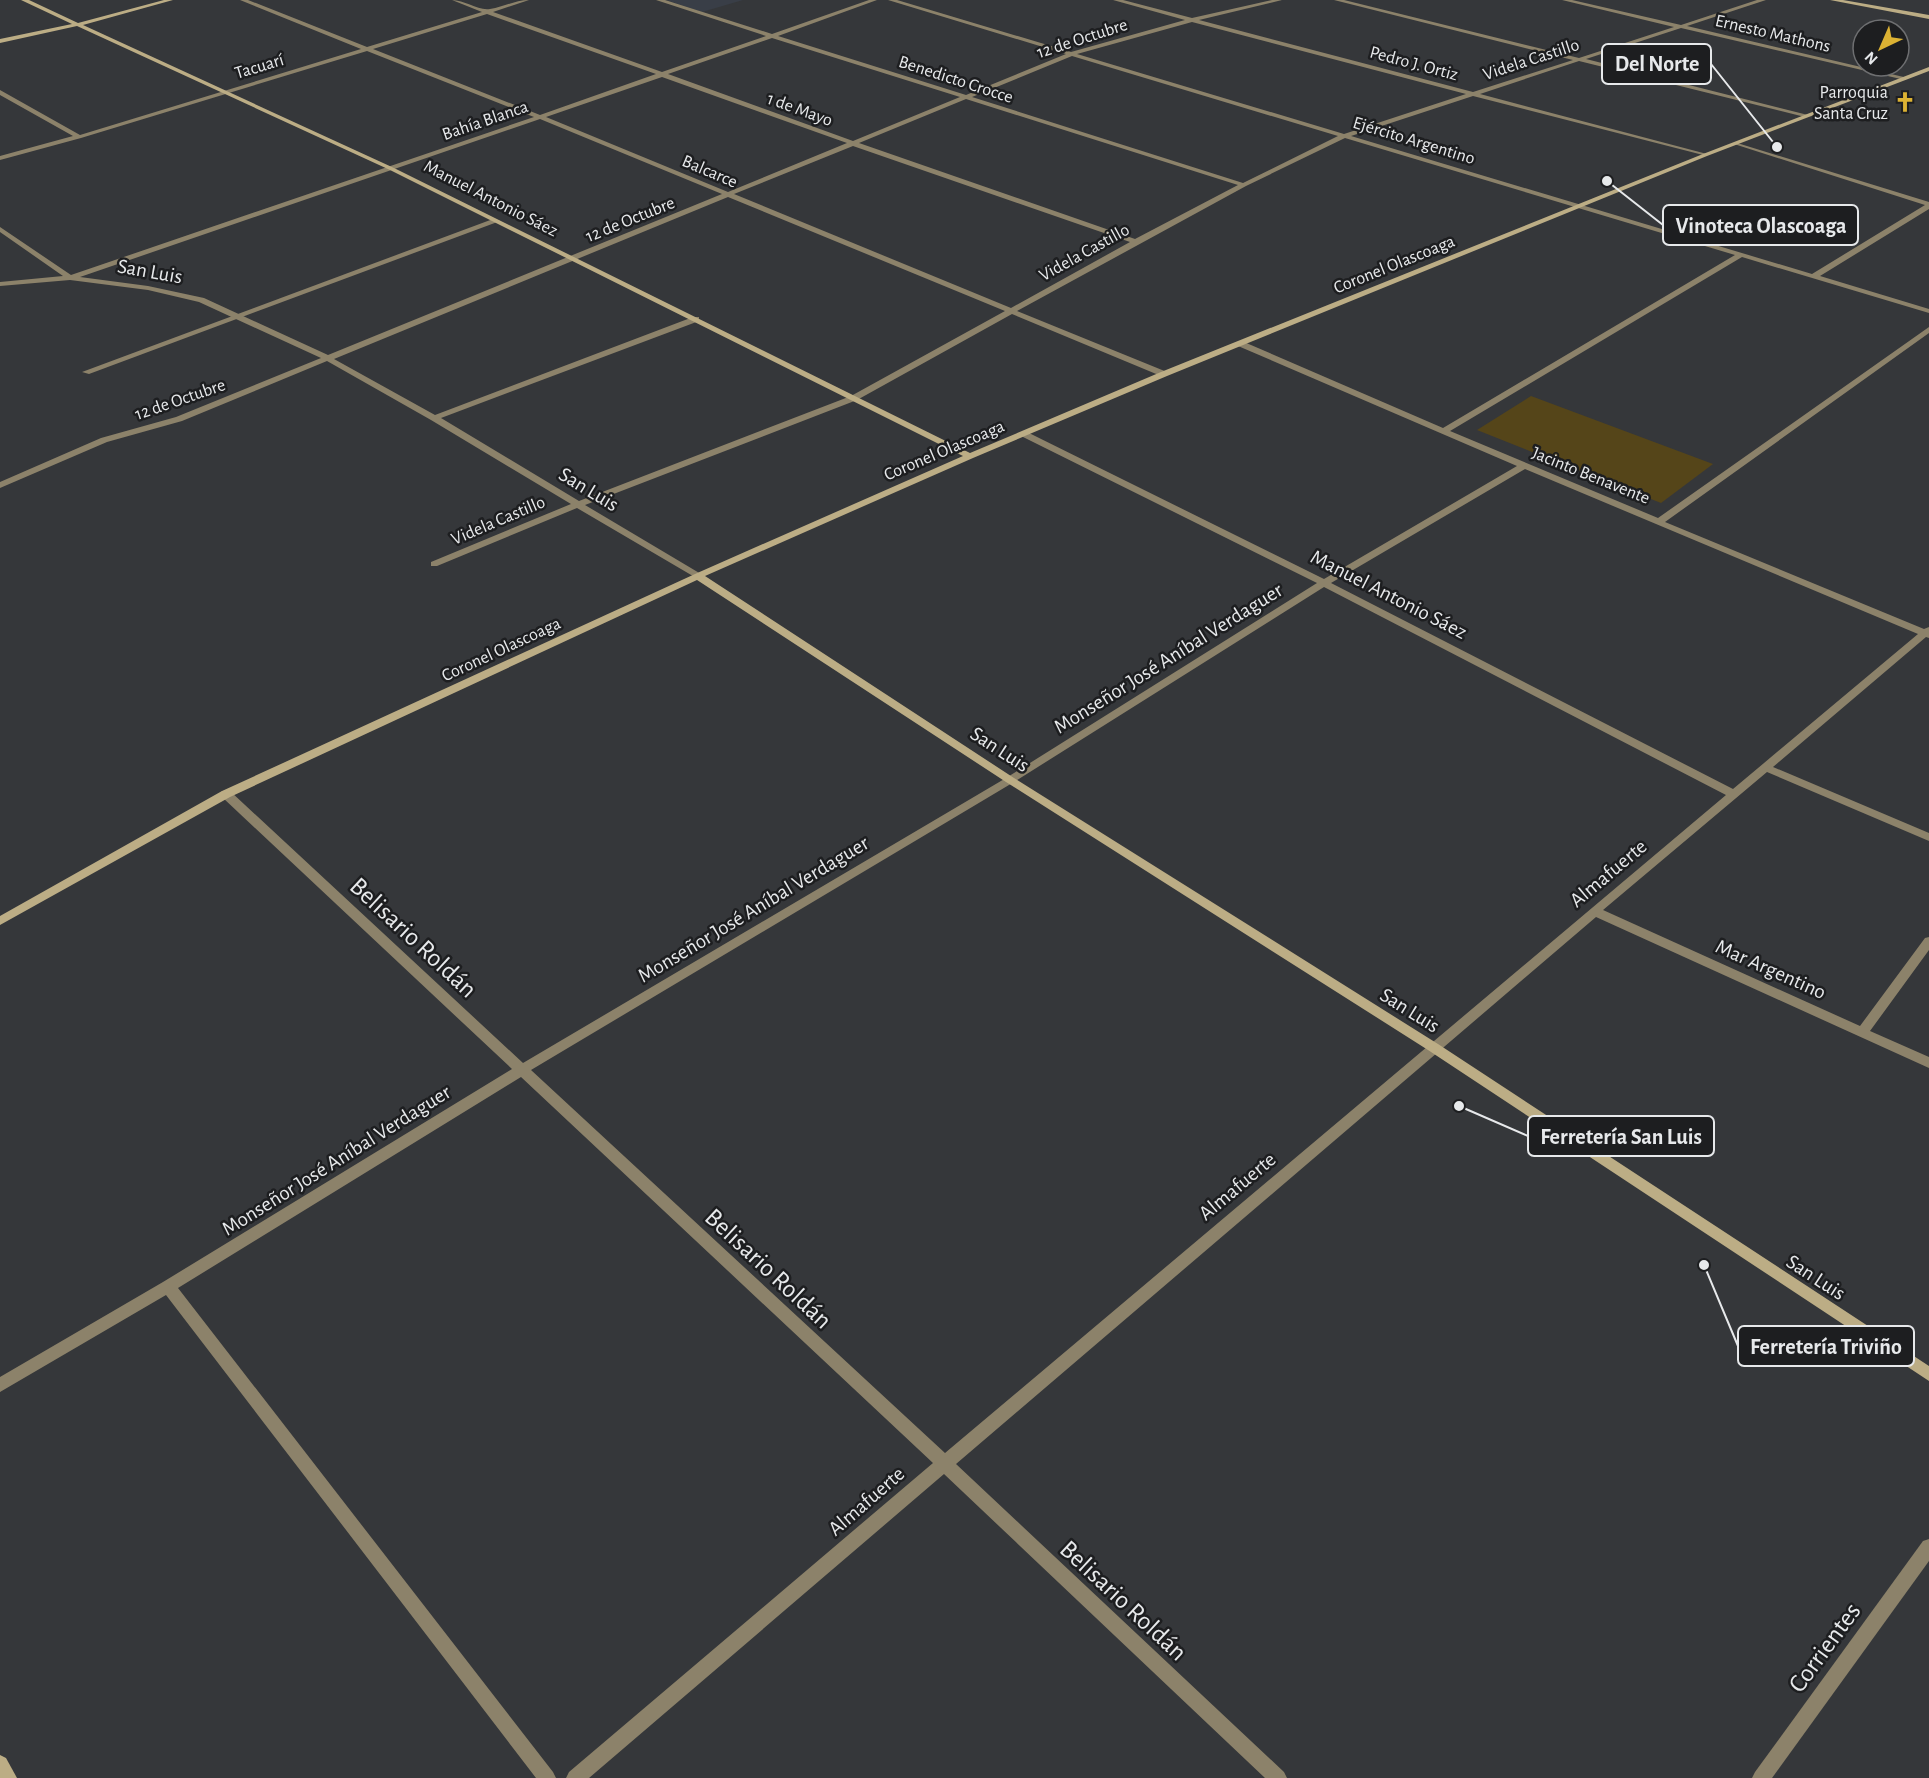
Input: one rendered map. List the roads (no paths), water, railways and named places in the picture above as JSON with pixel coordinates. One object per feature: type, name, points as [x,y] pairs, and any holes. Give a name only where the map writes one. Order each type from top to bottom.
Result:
[{"type":"street","points":[[24,0],[68,19],[79,20]]},
{"type":"street","points":[[109,8],[140,0]]},
{"type":"street","points":[[0,41],[79,20],[170,0]]},
{"type":"street","name":"Balcarce","points":[[243,0],[370,48],[540,117],[1164,374]]},
{"type":"street","name":"1 de Mayo","points":[[455,0],[852,143],[1136,242]]},
{"type":"street","name":"Tacuarí","points":[[0,158],[526,0]]},
{"type":"street","name":"Benedicto Crocce","points":[[659,0],[1244,184]]},
{"type":"street","name":"Bahía Blanca","points":[[70,278],[392,169],[874,0]]},
{"type":"street","name":"Ejército Argentino","points":[[891,0],[1929,311]]},
{"type":"street","name":"Pedro J. Ortiz","points":[[1116,0],[1705,155]]},
{"type":"street","name":"12 de Octubre","points":[[0,485],[104,440],[179,419],[1074,54],[1192,20],[1279,0]]},
{"type":"street","points":[[1337,0],[1805,116]]},
{"type":"street","name":"Ernesto Mathons","points":[[1565,0],[1851,66]]},
{"type":"street","name":"Videla Castillo","points":[[434,564],[576,505],[854,398],[1244,184],[1346,135],[1763,0]]},
{"type":"street","points":[[1833,0],[1929,17]]},
{"type":"street","points":[[0,41],[68,19]]},
{"type":"street","name":"Manuel Antonio Sáez","points":[[79,20],[225,92],[392,169],[970,456]]},
{"type":"street","name":"Coronel Olascoaga","points":[[1911,76],[1929,69]]},
{"type":"street","name":"Coronel Olascoaga","points":[[0,921],[226,794],[698,576],[970,456],[1164,374],[1736,142],[1905,78]]},
{"type":"street","points":[[0,92],[79,136]]},
{"type":"street","points":[[1736,142],[1929,205]]},
{"type":"street","points":[[1814,276],[1929,205]]},
{"type":"street","points":[[86,372],[496,220]]},
{"type":"street","points":[[0,229],[70,278]]},
{"type":"street","points":[[1444,431],[1741,255]]},
{"type":"street","name":"San Luis","points":[[0,284],[70,278],[148,288],[201,300],[327,358],[434,418],[698,576],[1010,780],[1433,1047],[1929,1374]]},
{"type":"street","points":[[434,418],[696,319]]},
{"type":"street","points":[[1660,521],[1929,329]]},
{"type":"street","name":"Jacinto Benavente","points":[[1241,344],[1524,466],[1928,633]]},
{"type":"street","name":"Manuel Antonio Sáez","points":[[1024,434],[1324,583],[1734,794]]},
{"type":"street","name":"Monseñor José Aníbal Verdaguer","points":[[0,1385],[168,1286],[521,1070],[1010,780],[1324,583],[1524,466]]},
{"type":"street","name":"Almafuerte","points":[[575,1778],[1433,1047],[1928,633]]},
{"type":"street","points":[[1766,768],[1929,837]]},
{"type":"street","name":"Belisario Roldán","points":[[226,794],[944,1462],[1278,1778]]},
{"type":"street","name":"Mar Argentino","points":[[1596,912],[1863,1031],[1929,1063]]},
{"type":"street","points":[[1863,1031],[1929,940]]},
{"type":"street","points":[[168,1286],[547,1778]]},
{"type":"street","name":"Corrientes","points":[[1761,1778],[1929,1547]]},
{"type":"street","points":[[0,1764],[8,1778]]},
{"type":"place","name":"Parroquia Santa Cruz","points":[[1905,102]]},
{"type":"place","name":"Del Norte","points":[[1777,147]]},
{"type":"place","name":"Vinoteca Olascoaga","points":[[1607,181]]},
{"type":"place","name":"Ferretería San Luis","points":[[1459,1106]]},
{"type":"place","name":"Ferretería Triviño","points":[[1704,1265]]}]
